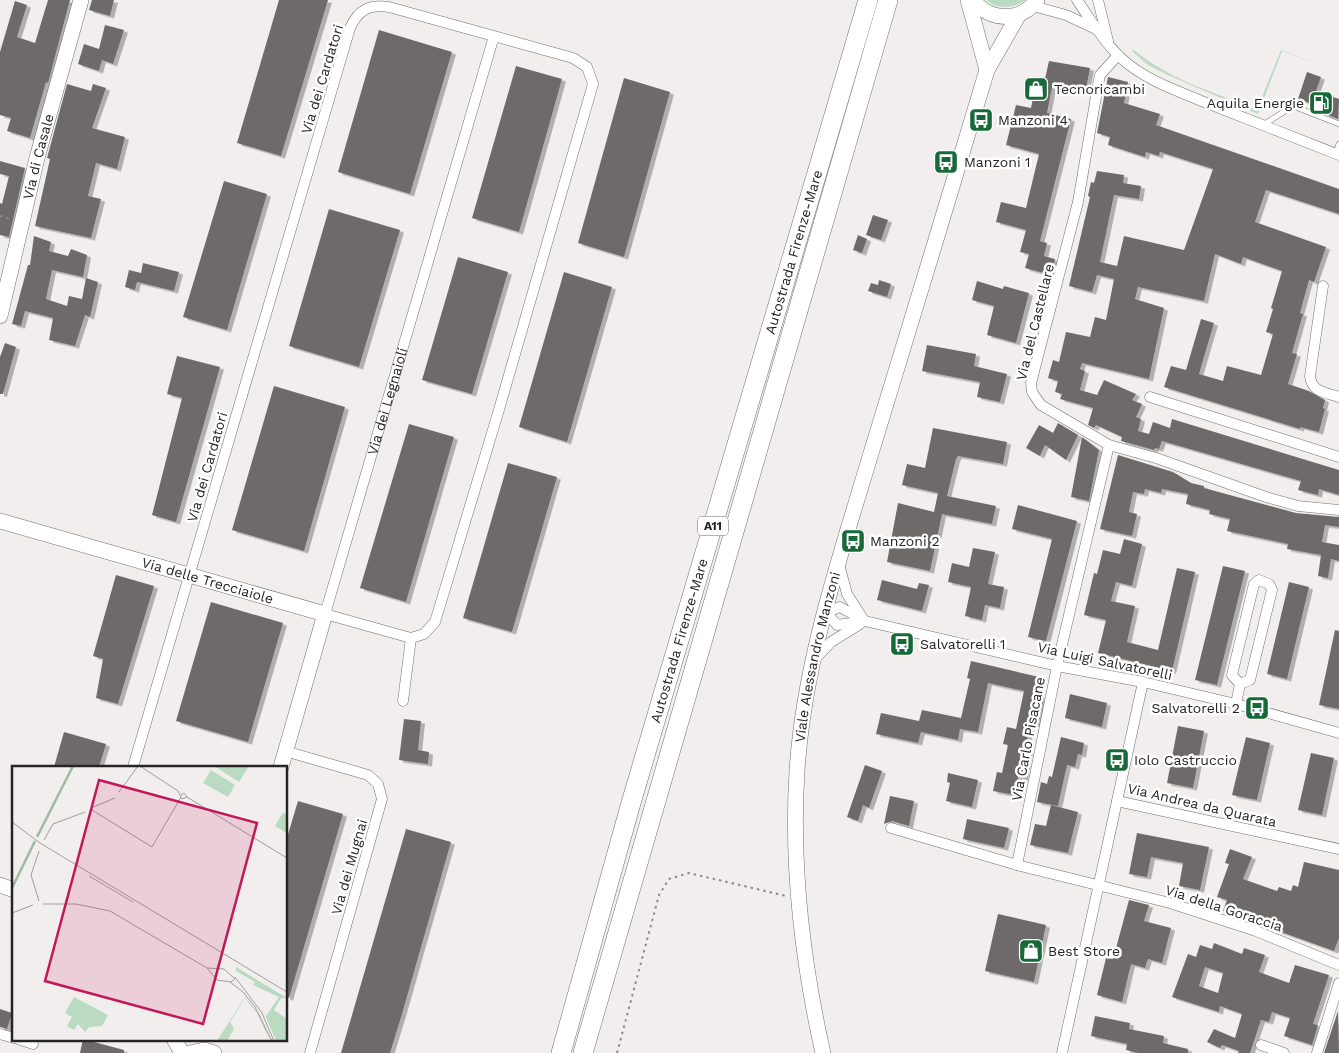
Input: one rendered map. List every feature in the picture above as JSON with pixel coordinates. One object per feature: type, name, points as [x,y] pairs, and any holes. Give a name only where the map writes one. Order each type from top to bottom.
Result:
[{"type":"highway","name":"Autostrada Firenze-Mare","points":[[561,1053],[631,803],[868,0]]},
{"type":"highway","name":"Autostrada Firenze-Mare","points":[[583,1053],[888,0]]},
{"type":"street","name":"Via di Casale","points":[[0,316],[36,158],[81,0]]},
{"type":"street","points":[[968,0],[987,70]]},
{"type":"street","points":[[973,0],[986,12],[1006,17],[1018,16],[1026,12],[1035,3],[1097,30]]},
{"type":"street","points":[[1077,0],[1097,30],[1131,67],[1157,82],[1262,126],[1338,151]]},
{"type":"street","points":[[1098,0],[1107,39],[1115,51]]},
{"type":"street","name":"Via dei Cardatori","points":[[133,766],[354,18],[368,8],[382,6],[580,61],[591,75],[592,92],[435,622],[424,634],[411,638]]},
{"type":"street","name":"Viale Alessandro Manzoni","points":[[824,1053],[809,988],[798,898],[795,844],[797,770],[804,713],[814,660],[838,562],[987,70],[1018,16]]},
{"type":"street","name":"Via dei Legnaioli","points":[[281,766],[494,36]]},
{"type":"street","name":"Via del Castellare","points":[[1115,51],[1099,80],[1078,202],[1031,383],[1032,392],[1041,405],[1108,444],[1156,458],[1266,497],[1298,506],[1339,510]]},
{"type":"street","points":[[1322,286],[1310,376],[1311,385],[1314,389],[1339,397]]},
{"type":"street","points":[[1150,397],[1339,457]]},
{"type":"street","name":"Via Carlo Pisacane","points":[[1017,865],[1056,666],[1108,444]]},
{"type":"street","name":"Via delle Trecciaiole","points":[[2,520],[411,638]]},
{"type":"street","points":[[814,660],[831,642],[865,621],[847,594],[838,562]]},
{"type":"street","points":[[1259,580],[1269,584],[1272,590],[1250,680],[1240,684],[1232,675],[1254,584],[1259,580]]},
{"type":"street","name":"Via Luigi Salvatorelli","points":[[865,621],[837,625],[826,612],[840,607],[865,621],[1056,666],[1143,682],[1236,704],[1339,733]]},
{"type":"street","points":[[1242,632],[1261,637]]},
{"type":"street","points":[[402,701],[411,638]]},
{"type":"street","name":"Via Andrea da Quarata","points":[[1143,682],[1117,801],[1339,849]]},
{"type":"street","points":[[1236,704],[1240,684]]},
{"type":"street","name":"Via dei Mugnai","points":[[286,751],[368,775],[378,784],[382,799],[310,1053]]},
{"type":"street","points":[[1062,1053],[1117,801]]},
{"type":"street","name":"Via della Goraccia","points":[[891,828],[1017,865],[1170,903],[1248,928],[1339,965]]},
{"type":"street","points":[[1316,1053],[1339,984]]},
{"type":"street","points":[[21,1040],[33,1044]]},
{"type":"street","points":[[175,1040],[182,1053]]},
{"type":"street","points":[[1261,1045],[1284,1053]]},
{"type":"street","points":[[196,1048],[214,1053]]},
{"type":"lane","points":[[1262,126],[1293,106],[1339,124]]},
{"type":"path","points":[[617,1053],[659,895],[669,879],[689,874],[798,898]]},
{"type":"green space","points":[[987,0],[1025,0],[1017,5],[1001,7]]},
{"type":"green space","points":[[1134,50],[1176,77],[1253,108],[1258,107],[1281,50],[1339,73],[1282,51],[1258,114],[1148,65],[1132,51]]},
{"type":"building","points":[[48,0],[70,0],[48,83],[46,82],[30,138],[7,131],[11,118],[0,115],[0,52],[15,1],[27,5],[17,37],[35,43]]},
{"type":"building","points":[[92,0],[114,0],[110,16],[89,10]]},
{"type":"building","points":[[279,0],[328,0],[281,156],[237,143]]},
{"type":"building","points":[[105,25],[124,30],[113,64],[102,60],[99,71],[78,64],[84,44],[99,49]]},
{"type":"building","points":[[379,30],[452,52],[410,194],[338,172]]},
{"type":"building","points":[[1049,61],[1090,68],[1086,89],[1053,82],[1047,113],[1071,119],[1040,241],[1047,243],[1044,256],[1055,259],[1051,275],[1025,268],[1029,254],[1020,252],[1026,230],[996,222],[1001,202],[1026,208],[1039,154],[1006,145],[1016,105],[1031,108],[1037,78],[1045,79]]},
{"type":"building","points":[[516,66],[562,79],[519,232],[472,218]]},
{"type":"building","points":[[1307,72],[1321,77],[1316,91],[1339,99],[1338,119],[1325,114],[1327,109],[1298,99]]},
{"type":"building","points":[[1108,77],[1128,82],[1124,103],[1160,114],[1156,125],[1339,189],[1339,214],[1266,190],[1255,222],[1326,247],[1314,282],[1309,280],[1300,313],[1303,314],[1292,353],[1297,354],[1288,384],[1309,391],[1325,400],[1323,408],[1325,409],[1319,432],[1300,427],[1300,429],[1164,387],[1171,366],[1186,370],[1201,319],[1214,323],[1199,374],[1223,381],[1227,366],[1261,375],[1273,334],[1266,332],[1282,271],[1243,257],[1241,264],[1215,254],[1204,301],[1138,287],[1135,299],[1164,308],[1149,379],[1082,363],[1080,369],[1085,371],[1080,390],[1097,395],[1104,380],[1136,394],[1132,400],[1142,404],[1136,417],[1141,419],[1138,431],[1149,434],[1153,422],[1170,428],[1172,419],[1339,470],[1339,495],[1319,489],[1318,495],[1298,490],[1301,481],[1162,441],[1159,449],[1155,448],[1154,450],[1121,441],[1122,437],[1096,425],[1094,428],[1088,425],[1093,408],[1060,399],[1062,394],[1055,392],[1058,381],[1048,378],[1053,360],[1059,362],[1066,332],[1090,337],[1095,317],[1106,320],[1114,279],[1097,275],[1092,292],[1069,286],[1090,197],[1088,196],[1091,182],[1094,183],[1097,171],[1124,175],[1123,183],[1141,186],[1139,199],[1114,195],[1100,262],[1117,266],[1124,236],[1184,250],[1213,169],[1160,152],[1159,156],[1146,152],[1145,157],[1108,145],[1110,137],[1097,133]]},
{"type":"building","points":[[624,78],[670,92],[624,257],[578,243]]},
{"type":"building","points":[[67,84],[91,91],[93,84],[106,88],[92,128],[125,137],[117,169],[96,163],[88,196],[101,199],[91,238],[35,226],[50,159],[47,158]]},
{"type":"building","points":[[0,161],[25,168],[9,237],[0,235],[0,203],[2,204],[9,176],[0,174]]},
{"type":"building","points":[[224,181],[267,194],[227,330],[183,317]]},
{"type":"building","points":[[329,209],[400,230],[359,367],[289,346]]},
{"type":"building","points":[[873,215],[888,220],[881,240],[866,235]]},
{"type":"building","points":[[858,235],[867,239],[862,253],[853,250]]},
{"type":"building","points":[[34,236],[51,242],[49,251],[68,256],[71,249],[87,255],[83,277],[52,270],[46,299],[67,306],[69,296],[82,299],[86,278],[98,282],[90,317],[85,315],[75,346],[49,340],[53,318],[25,311],[21,326],[12,324],[28,265],[30,265]]},
{"type":"building","points":[[458,257],[508,272],[472,394],[422,380]]},
{"type":"building","points":[[143,263],[179,272],[174,291],[137,282],[135,290],[125,287],[129,270],[141,273]]},
{"type":"building","points":[[564,272],[612,287],[567,442],[519,427]]},
{"type":"building","points":[[879,280],[891,284],[887,297],[868,291],[871,283],[878,285]]},
{"type":"building","points":[[977,281],[1003,289],[1004,286],[1029,293],[1016,343],[987,335],[994,306],[972,300]]},
{"type":"building","points":[[5,343],[16,347],[3,394],[0,394],[0,357]]},
{"type":"building","points":[[927,345],[976,354],[974,366],[1007,374],[1000,402],[977,397],[980,382],[922,371]]},
{"type":"building","points":[[177,356],[220,367],[176,522],[152,515],[182,398],[167,394]]},
{"type":"building","points":[[274,386],[345,407],[304,551],[232,530]]},
{"type":"building","points":[[1058,423],[1078,435],[1066,460],[1045,445],[1040,456],[1026,448],[1039,425],[1053,433]]},
{"type":"building","points":[[409,424],[454,437],[406,602],[360,588]]},
{"type":"building","points":[[933,428],[1007,442],[1003,464],[958,456],[956,459],[947,496],[996,506],[992,524],[942,514],[930,571],[887,562],[898,503],[934,512],[938,493],[902,485],[907,464],[925,468]]},
{"type":"building","points":[[1082,437],[1099,450],[1089,501],[1071,497]]},
{"type":"building","points":[[1118,455],[1173,472],[1191,483],[1204,486],[1204,488],[1296,513],[1339,517],[1339,527],[1325,525],[1322,542],[1339,545],[1339,561],[1331,559],[1328,578],[1318,576],[1321,555],[1287,549],[1288,544],[1227,531],[1230,519],[1209,514],[1210,510],[1186,504],[1188,494],[1162,489],[1161,493],[1145,489],[1144,494],[1133,492],[1129,512],[1137,514],[1132,536],[1100,529]]},
{"type":"building","points":[[508,463],[557,477],[512,632],[463,618]]},
{"type":"building","points":[[1018,505],[1077,521],[1046,641],[1028,637],[1052,539],[1012,529]]},
{"type":"building","points":[[1124,539],[1142,544],[1132,586],[1116,582],[1111,601],[1135,606],[1127,642],[1158,650],[1177,568],[1195,572],[1172,671],[1098,653],[1106,620],[1084,615],[1094,573],[1097,574],[1103,550],[1120,554]]},
{"type":"building","points":[[973,548],[995,552],[988,584],[1004,587],[1000,608],[985,605],[982,620],[965,616],[971,587],[948,582],[952,563],[969,567]]},
{"type":"building","points":[[1223,566],[1245,571],[1217,685],[1195,680]]},
{"type":"building","points":[[116,575],[154,586],[118,704],[96,698],[103,659],[93,656]]},
{"type":"building","points":[[882,580],[917,589],[919,583],[929,585],[922,611],[877,600]]},
{"type":"building","points":[[1289,582],[1309,587],[1287,679],[1267,674]]},
{"type":"building","points":[[211,602],[283,623],[248,742],[176,721]]},
{"type":"building","points":[[1335,630],[1339,631],[1339,709],[1319,705]]},
{"type":"building","points":[[971,661],[1039,677],[1035,696],[1044,697],[1038,725],[1031,723],[1025,749],[1029,750],[1024,778],[1018,777],[1015,795],[993,791],[997,772],[1002,773],[1008,745],[1003,744],[1007,727],[1016,729],[1024,691],[988,683],[978,732],[960,729],[958,740],[921,732],[918,743],[876,734],[881,713],[919,721],[922,710],[961,718],[970,679],[967,678]]},
{"type":"building","points":[[1070,694],[1107,703],[1102,727],[1065,718]]},
{"type":"building","points":[[404,719],[421,721],[418,750],[429,752],[428,764],[399,760]]},
{"type":"building","points":[[1178,726],[1204,731],[1193,788],[1167,783]]},
{"type":"building","points":[[64,732],[106,744],[99,766],[54,766]]},
{"type":"building","points":[[1061,737],[1084,743],[1082,755],[1078,754],[1075,767],[1067,765],[1058,806],[1037,802],[1041,782],[1047,784],[1049,776],[1052,777]]},
{"type":"building","points":[[1246,737],[1270,743],[1257,800],[1232,795]]},
{"type":"building","points":[[1311,753],[1334,758],[1322,815],[1298,810]]},
{"type":"building","points":[[865,765],[882,771],[869,808],[863,805],[858,821],[847,817]]},
{"type":"building","points":[[948,773],[978,780],[972,807],[946,801],[950,783],[947,782]]},
{"type":"building","points":[[890,796],[914,801],[909,826],[892,821],[884,824]]},
{"type":"building","points":[[298,801],[343,814],[289,998],[288,998],[288,834]]},
{"type":"building","points":[[1051,805],[1078,812],[1068,853],[1030,845],[1035,824],[1046,826]]},
{"type":"building","points":[[967,819],[1009,828],[1004,848],[963,839]]},
{"type":"building","points":[[406,829],[451,842],[402,1014],[390,1053],[341,1053]]},
{"type":"building","points":[[1137,833],[1209,847],[1200,890],[1179,886],[1183,863],[1151,857],[1147,877],[1129,874]]},
{"type":"building","points":[[1230,849],[1252,857],[1243,879],[1277,891],[1279,887],[1291,891],[1293,885],[1298,887],[1304,862],[1339,870],[1339,938],[1334,951],[1223,911],[1227,900],[1217,897],[1229,864],[1225,863]]},
{"type":"building","points":[[1129,900],[1149,905],[1144,921],[1171,928],[1162,963],[1148,959],[1145,968],[1131,964],[1122,1002],[1097,995],[1106,958],[1113,959]]},
{"type":"building","points":[[998,914],[1046,925],[1034,982],[985,971]]},
{"type":"building","points":[[1214,943],[1242,954],[1244,948],[1265,955],[1259,972],[1289,983],[1295,965],[1329,975],[1313,1024],[1318,1025],[1312,1045],[1284,1036],[1290,1018],[1272,1012],[1269,1022],[1261,1020],[1250,1053],[1238,1053],[1239,1051],[1222,1045],[1220,1048],[1207,1042],[1214,1029],[1235,1038],[1242,1014],[1220,1006],[1219,1012],[1172,997],[1188,954],[1196,957],[1200,945],[1212,949]],"holes":[[[1205,967],[1223,973],[1218,993],[1199,986]]]},
{"type":"building","points":[[0,1009],[12,1013],[7,1029],[0,1027]]},
{"type":"building","points":[[1338,1011],[1339,1053],[1324,1053]]},
{"type":"building","points":[[1095,1016],[1130,1023],[1129,1029],[1164,1036],[1163,1043],[1188,1049],[1188,1053],[1138,1053],[1126,1050],[1127,1044],[1091,1036]]},
{"type":"building","points":[[83,1040],[124,1050],[124,1053],[80,1053]]},
{"type":"place","name":"Tecnoricambi","points":[[1036,89]]},
{"type":"place","name":"Aquila Energie","points":[[1321,103]]},
{"type":"place","name":"Manzoni 4","points":[[981,120]]},
{"type":"place","name":"Manzoni 1","points":[[946,162]]},
{"type":"place","name":"Manzoni 2","points":[[853,541]]},
{"type":"place","name":"Salvatorelli 1","points":[[902,644]]},
{"type":"place","name":"Salvatorelli 2","points":[[1257,708]]},
{"type":"place","name":"Iolo Castruccio","points":[[1117,760]]},
{"type":"place","name":"Best Store","points":[[1031,951]]}]
